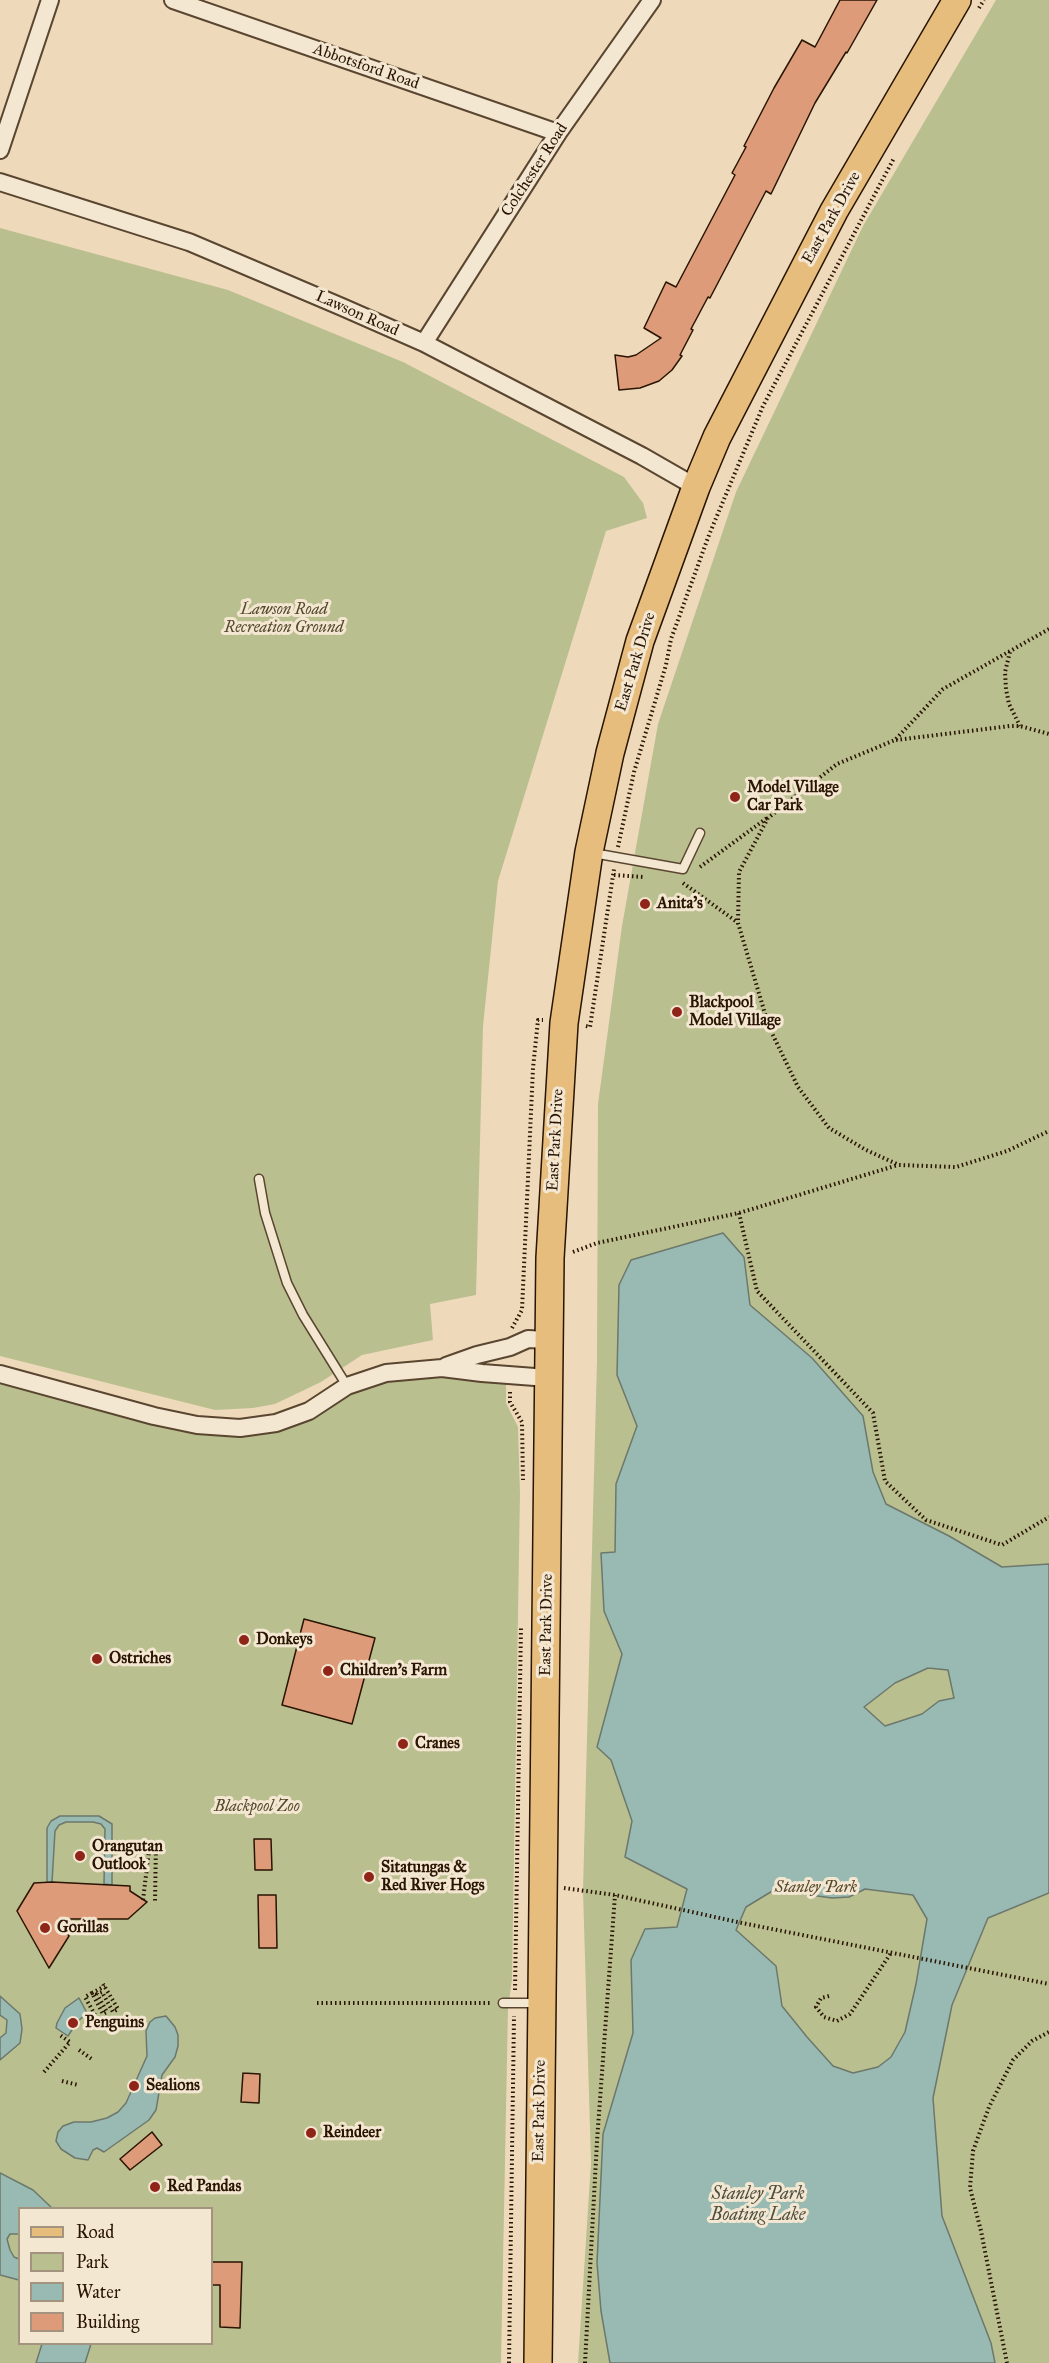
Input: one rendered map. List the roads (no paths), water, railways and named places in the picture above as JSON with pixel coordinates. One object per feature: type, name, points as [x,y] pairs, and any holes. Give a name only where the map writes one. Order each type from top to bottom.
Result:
[{"type":"main road","name":"East Park Drive","points":[[538,2363],[541,2003],[552,1887],[548,1340],[552,1201],[564,1023],[589,852],[610,753],[640,640],[696,487],[717,437],[834,211],[968,5]]},
{"type":"street","points":[[0,150],[50,0]]},
{"type":"street","name":"Abbotsford Road","points":[[173,0],[558,133]]},
{"type":"street","name":"Colchester Road","points":[[424,344],[558,133],[652,0]]},
{"type":"street","name":"Lawson Road","points":[[0,182],[189,242],[424,344],[642,456],[696,487]]},
{"type":"street","points":[[442,1368],[477,1355],[510,1347],[528,1339],[548,1340]]},
{"type":"street","points":[[0,1374],[154,1416],[197,1425],[240,1428],[276,1423],[309,1412],[347,1386],[386,1373],[442,1368],[548,1378]]},
{"type":"lane","points":[[589,852],[683,869],[700,833]]},
{"type":"lane","points":[[259,1179],[265,1213],[287,1283],[303,1315],[347,1386]]},
{"type":"lane","points":[[503,2003],[541,2003]]},
{"type":"water","name":"Stanley Park Boating Lake","points":[[723,1233],[744,1257],[750,1305],[812,1358],[863,1416],[873,1472],[886,1504],[949,1536],[1002,1567],[1049,1564],[1049,1893],[988,1918],[952,2005],[933,2098],[942,2216],[991,2343],[995,2363],[610,2363],[601,2311],[597,2263],[603,2134],[633,2033],[631,1960],[645,1929],[677,1927],[687,1889],[625,1857],[632,1821],[611,1760],[597,1747],[622,1654],[604,1611],[601,1553],[615,1552],[616,1484],[637,1426],[617,1375],[619,1285],[631,1260]],"holes":[[[928,1668],[948,1670],[954,1698],[939,1701],[922,1714],[885,1726],[864,1707],[895,1683]],[[865,1889],[913,1895],[927,1919],[905,2032],[891,2057],[878,2067],[853,2073],[833,2066],[807,2037],[782,2006],[776,1966],[736,1930],[746,1907],[774,1890],[832,1898],[849,1897]]]},
{"type":"water","points":[[60,1816],[99,1816],[112,1824],[112,1885],[104,1884],[105,1829],[101,1824],[93,1822],[66,1822],[59,1825],[55,1831],[52,1882],[47,1883],[47,1828],[51,1821]]},
{"type":"water","points":[[0,1996],[20,2014],[22,2029],[20,2043],[0,2060],[0,2038],[6,2033],[7,2020],[0,2015]]},
{"type":"water","points":[[79,1998],[87,2013],[77,2022],[68,2036],[56,2028],[57,2023],[65,2008]]},
{"type":"water","points":[[166,2016],[175,2027],[178,2046],[175,2057],[162,2075],[156,2110],[149,2120],[104,2152],[97,2148],[93,2150],[88,2160],[75,2158],[61,2149],[56,2141],[58,2132],[63,2126],[74,2122],[91,2122],[107,2118],[118,2112],[126,2103],[147,2056],[146,2031],[150,2022],[155,2018]]},
{"type":"water","points":[[0,2173],[33,2190],[51,2207],[18,2207],[18,2234],[10,2234],[7,2239],[10,2250],[14,2257],[18,2259],[18,2280],[0,2275]]},
{"type":"water","points":[[42,2345],[91,2345],[85,2363],[36,2363]]},
{"type":"place","name":"Model Village Car Park","points":[[735,797]]},
{"type":"place","name":"Anita's","points":[[645,904]]},
{"type":"place","name":"Blackpool Model Village","points":[[677,1012]]},
{"type":"place","name":"Donkeys","points":[[244,1640]]},
{"type":"place","name":"Ostriches","points":[[97,1659]]},
{"type":"place","name":"Children's Farm","points":[[328,1671]]},
{"type":"place","name":"Cranes","points":[[403,1744]]},
{"type":"place","name":"Orangutan Outlook","points":[[80,1856]]},
{"type":"place","name":"Sitatungas & Red River Hogs","points":[[369,1877]]},
{"type":"place","name":"Gorillas","points":[[45,1928]]},
{"type":"place","name":"Penguins","points":[[73,2023]]},
{"type":"place","name":"Sealions","points":[[134,2086]]},
{"type":"place","name":"Reindeer","points":[[311,2133]]},
{"type":"place","name":"Red Pandas","points":[[155,2187]]},
{"type":"park label","name":"Lawson Road Recreation Ground","points":[[284,619]]},
{"type":"park label","name":"Blackpool Zoo","points":[[257,1807]]},
{"type":"park label","name":"Stanley Park","points":[[816,1888]]}]
